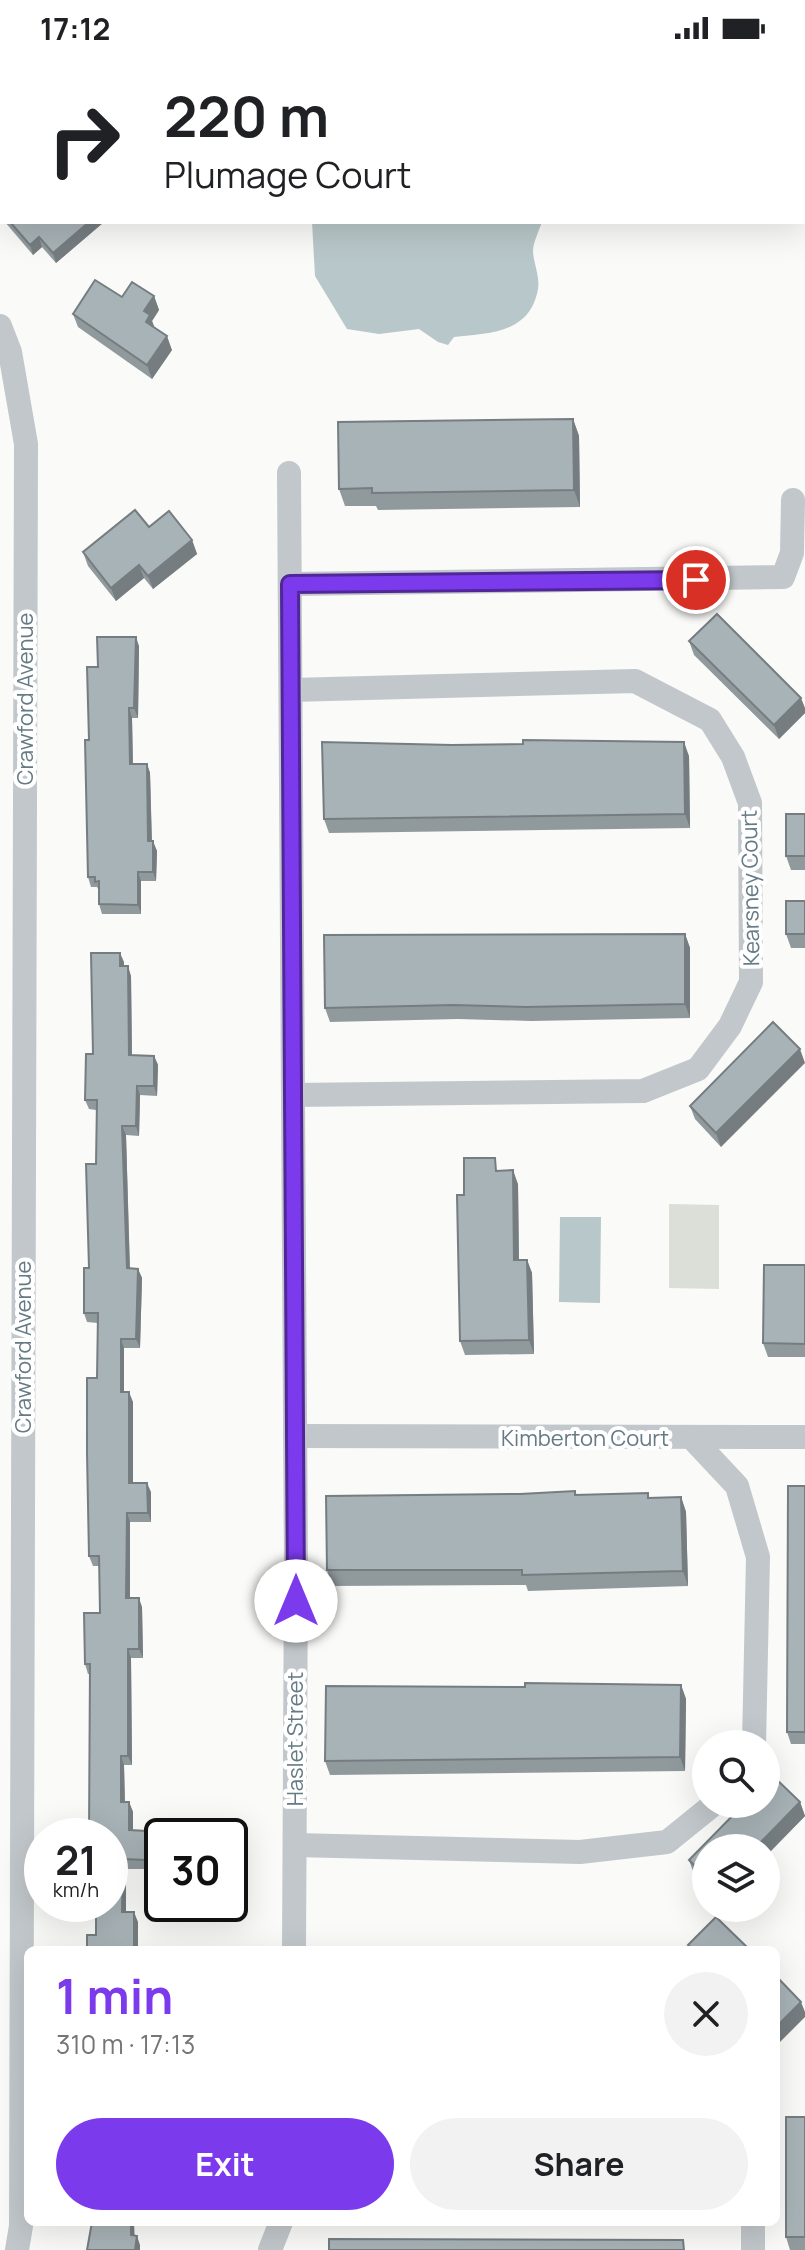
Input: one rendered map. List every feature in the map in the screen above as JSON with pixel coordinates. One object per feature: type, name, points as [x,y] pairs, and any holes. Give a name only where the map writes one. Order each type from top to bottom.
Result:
[{"type":"street","name":"Crawford Avenue","points":[[0,326],[10,352],[26,444],[21,2226],[17,2250]]},
{"type":"street","name":"Haslet Street","points":[[289,473],[295,1436],[294,1946]]},
{"type":"street","points":[[290,584],[783,577],[792,553],[793,500]]},
{"type":"street","name":"Kearsney Court","points":[[291,690],[635,681],[710,720],[733,757],[750,803],[751,982],[730,1026],[698,1069],[643,1091],[293,1095]]},
{"type":"street","name":"Kimberton Court","points":[[295,1436],[692,1438],[737,1486],[758,1557],[754,1730]]},
{"type":"street","points":[[692,1438],[805,1437]]},
{"type":"street","points":[[295,1845],[580,1852],[667,1842],[697,1818]]},
{"type":"street","points":[[270,2250],[279,2226]]},
{"type":"street","points":[[753,2226],[753,2250]]},
{"type":"shaded area","points":[[312,224],[541,224],[533,248],[538,289],[534,304],[526,315],[517,323],[494,332],[454,337],[448,345],[419,329],[379,334],[347,329],[315,276]]},
{"type":"shaded area","points":[[669,1204],[719,1205],[719,1289],[669,1288]]},
{"type":"shaded area","points":[[560,1217],[601,1217],[600,1303],[559,1302]]},
{"type":"building","points":[[12,224],[87,224],[53,253],[39,237],[30,245]]},
{"type":"building","points":[[95,280],[122,297],[132,282],[154,296],[144,311],[150,315],[146,322],[167,336],[147,365],[73,314]]},
{"type":"building","points":[[573,419],[574,490],[372,493],[372,488],[339,489],[338,422]]},
{"type":"building","points":[[135,510],[149,527],[169,511],[192,540],[148,576],[139,565],[111,588],[83,552]]},
{"type":"building","points":[[717,614],[801,698],[774,725],[689,641]]},
{"type":"building","points":[[97,637],[136,637],[134,708],[129,708],[130,764],[147,764],[148,841],[153,841],[153,872],[138,872],[138,905],[99,904],[99,881],[88,877],[87,667],[98,667]]},
{"type":"building","points":[[523,740],[684,742],[685,814],[324,819],[322,742],[452,745],[523,744]]},
{"type":"building","points":[[786,814],[805,814],[805,856],[786,856]]},
{"type":"building","points":[[786,901],[805,901],[805,934],[786,934]]},
{"type":"building","points":[[685,934],[685,1004],[325,1008],[324,935]]},
{"type":"building","points":[[91,953],[120,953],[120,966],[128,966],[129,1055],[154,1056],[154,1086],[137,1086],[136,1126],[122,1126],[127,1268],[138,1269],[136,1339],[121,1339],[121,1392],[129,1392],[129,1483],[147,1483],[148,1513],[127,1513],[126,1598],[139,1598],[139,1649],[128,1649],[128,1756],[121,1756],[121,1802],[129,1802],[129,1830],[144,1831],[144,1860],[128,1859],[128,1818],[89,1818],[90,1664],[85,1664],[84,1613],[100,1613],[99,1556],[89,1556],[87,1453],[87,1378],[97,1378],[98,1313],[84,1313],[84,1268],[89,1268],[86,1164],[96,1164],[97,1100],[85,1100],[86,1054],[93,1054]]},
{"type":"building","points":[[773,1022],[800,1049],[716,1133],[690,1106]]},
{"type":"building","points":[[464,1158],[495,1158],[496,1171],[513,1170],[514,1260],[527,1260],[529,1340],[460,1341],[457,1195],[464,1195]]},
{"type":"building","points":[[764,1265],[805,1265],[805,1344],[763,1343]]},
{"type":"building","points":[[788,1486],[805,1486],[805,1732],[787,1732]]},
{"type":"building","points":[[575,1491],[575,1495],[648,1493],[648,1498],[681,1497],[683,1571],[522,1575],[522,1570],[327,1570],[326,1496]]},
{"type":"building","points":[[525,1683],[681,1685],[680,1757],[325,1761],[326,1686],[525,1687]]},
{"type":"building","points":[[780,1783],[800,1802],[769,1834],[715,1834],[730,1818],[780,1818]]},
{"type":"building","points":[[128,1912],[134,1912],[134,1946],[87,1946],[87,1935],[96,1935],[96,1922],[128,1922]]},
{"type":"building","points":[[711,1922],[721,1922],[746,1946],[689,1946]]},
{"type":"building","points":[[780,1980],[801,2002],[780,2023]]},
{"type":"building","points":[[786,2117],[805,2117],[805,2237],[786,2237]]},
{"type":"building","points":[[91,2226],[131,2226],[131,2235],[137,2236],[135,2250],[87,2250]]},
{"type":"building","points":[[329,2239],[683,2240],[684,2250],[329,2250]]},
{"type":"route","points":[[296,1601],[290,584],[696,580]]}]
